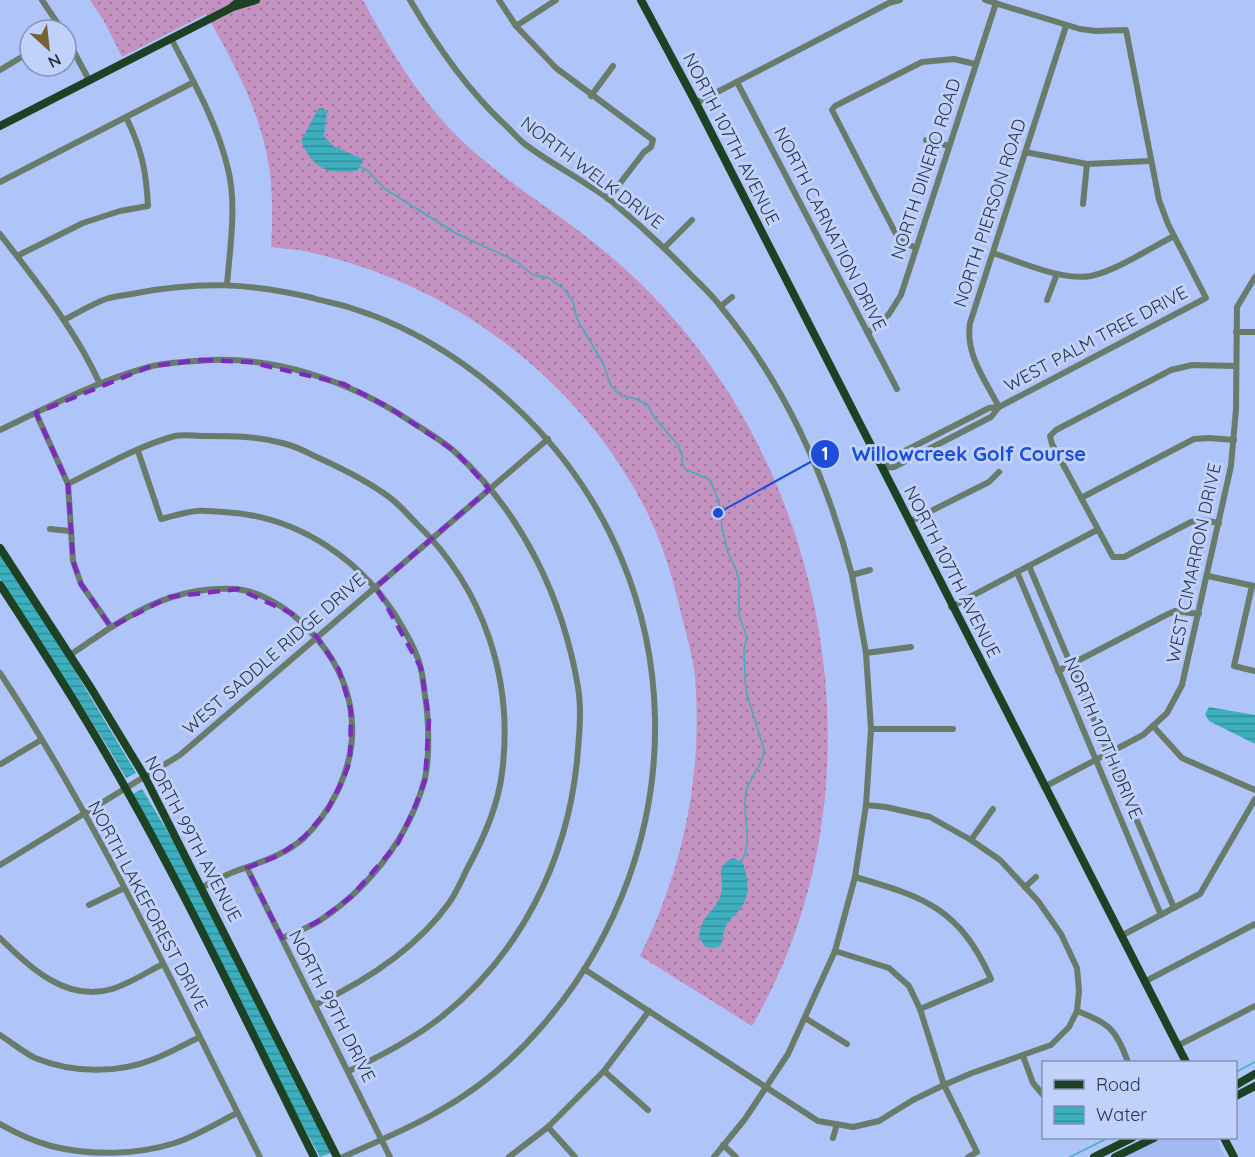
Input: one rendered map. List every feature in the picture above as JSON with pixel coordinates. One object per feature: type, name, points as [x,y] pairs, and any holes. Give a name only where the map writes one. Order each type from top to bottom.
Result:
[{"type":"main road","points":[[231,8],[240,0]]},
{"type":"main road","points":[[0,126],[231,8],[256,0]]},
{"type":"main road","name":"NORTH 107TH AVENUE","points":[[641,0],[1185,1061]]},
{"type":"main road","name":"NORTH 99TH AVENUE","points":[[0,548],[70,655],[145,777],[337,1157]]},
{"type":"main road","name":"NORTH 99TH AVENUE","points":[[0,585],[60,678],[126,788],[314,1157]]},
{"type":"main road","points":[[1237,1084],[1255,1074]]},
{"type":"main road","points":[[1237,1095],[1255,1086]]},
{"type":"main road","points":[[1094,1157],[1128,1139]]},
{"type":"main road","points":[[1114,1157],[1150,1139]]},
{"type":"main road","points":[[1225,1139],[1234,1157]]},
{"type":"street","points":[[42,0],[54,18]]},
{"type":"street","name":"NORTH WELK DRIVE","points":[[410,0],[454,68],[484,105],[525,144],[608,199],[664,248],[721,306],[754,352],[789,409],[834,511],[852,575],[866,653],[871,729],[866,805],[855,877],[835,951],[788,1053],[745,1119],[714,1157]]},
{"type":"street","points":[[499,0],[516,26],[556,69],[652,140],[651,147],[644,152],[608,199]]},
{"type":"street","points":[[516,26],[556,0]]},
{"type":"street","points":[[696,104],[889,3],[900,0]]},
{"type":"street","points":[[985,0],[1066,26],[1096,31],[1126,30],[1159,200],[1174,236],[1105,272],[1083,277],[1057,274],[993,253]]},
{"type":"street","name":"NORTH DINERO ROAD","points":[[867,333],[885,320],[898,300],[996,3]]},
{"type":"street","name":"NORTH PIERSON ROAD","points":[[999,407],[973,357],[968,335],[970,322],[1066,26]]},
{"type":"street","points":[[171,38],[213,122],[229,171],[232,218],[227,284]]},
{"type":"street","points":[[0,70],[18,59]]},
{"type":"street","points":[[78,59],[89,80]]},
{"type":"street","points":[[916,248],[899,240],[832,110],[835,106],[922,62],[954,59],[975,64]]},
{"type":"street","points":[[591,96],[613,66]]},
{"type":"street","points":[[0,182],[194,82]]},
{"type":"street","name":"NORTH CARNATION DRIVE","points":[[737,82],[897,389]]},
{"type":"street","points":[[17,256],[83,222],[120,211],[148,206],[146,173],[141,150],[126,117]]},
{"type":"street","points":[[926,140],[949,146]]},
{"type":"street","points":[[1024,152],[1087,164],[1150,160]]},
{"type":"street","points":[[1083,204],[1087,164]]},
{"type":"street","points":[[664,248],[692,220]]},
{"type":"street","points":[[0,234],[64,320],[87,356],[99,384]]},
{"type":"street","name":"WEST PALM TREE DRIVE","points":[[883,468],[889,459],[988,408],[999,407],[1206,298],[1174,236]]},
{"type":"street","points":[[1047,300],[1057,274]]},
{"type":"street","name":"WEST CIMARRON DRIVE","points":[[1044,787],[1143,735],[1167,713],[1182,685],[1208,576],[1234,440],[1237,307],[1255,277]]},
{"type":"street","points":[[64,320],[108,298],[167,287],[227,284],[286,292],[355,309],[404,329],[452,357],[500,391],[548,439],[573,471],[602,515],[635,597],[646,638],[652,674],[656,709],[655,747],[650,797],[638,848],[627,886],[612,922],[566,997],[542,1027],[512,1058],[477,1086],[440,1111],[343,1157]]},
{"type":"street","points":[[721,306],[732,297]]},
{"type":"street","points":[[1236,332],[1255,332]]},
{"type":"street","points":[[0,430],[99,384],[151,366],[201,360],[250,362],[304,372],[344,384],[390,408],[456,452],[489,489],[530,546],[559,609],[578,689],[580,732],[576,776],[567,824],[552,870],[529,915],[507,948],[478,983],[441,1018],[407,1041],[349,1071]]},
{"type":"street","points":[[1219,523],[1202,520],[1191,522],[1118,558],[1113,557],[1052,444],[1050,435],[1171,370],[1192,365],[1236,366]]},
{"type":"street","points":[[36,413],[68,484],[73,561],[81,584],[111,627]]},
{"type":"street","points":[[68,484],[176,436],[244,436],[287,444],[345,470],[390,497],[432,538],[460,575],[481,616],[502,682],[504,719],[502,774],[490,819],[476,852],[449,903],[416,941],[377,971],[343,992],[315,1005]]},
{"type":"street","points":[[1081,498],[1189,441],[1204,438],[1234,440]]},
{"type":"street","name":"WEST SADDLE RIDGE DRIVE","points":[[0,865],[180,754],[548,439]]},
{"type":"street","points":[[138,451],[161,519],[197,511],[246,513],[281,522],[329,547],[350,562],[376,586],[402,627],[421,668],[429,720],[425,780],[398,843],[351,897],[317,922],[282,938]]},
{"type":"street","points":[[909,522],[989,482],[999,472]]},
{"type":"street","points":[[50,529],[70,531]]},
{"type":"street","points":[[951,607],[1097,530]]},
{"type":"street","name":"NORTH 107TH DRIVE","points":[[1029,566],[1174,908]]},
{"type":"street","points":[[852,575],[870,570]]},
{"type":"street","name":"NORTH 107TH DRIVE","points":[[1017,572],[1161,915]]},
{"type":"street","points":[[1208,576],[1254,586],[1234,666],[1255,671]]},
{"type":"street","points":[[70,655],[132,613],[169,597],[203,590],[238,589],[264,598],[291,613],[317,637],[339,669],[351,710],[352,740],[350,761],[327,811],[304,837],[280,855],[230,873],[202,887]]},
{"type":"street","points":[[1058,671],[1175,611],[1199,614]]},
{"type":"street","points":[[866,653],[910,647]]},
{"type":"street","name":"NORTH LAKEFOREST DRIVE","points":[[0,674],[41,740],[124,888],[260,1157]]},
{"type":"street","points":[[1164,699],[1171,706]]},
{"type":"street","points":[[1153,726],[1182,758],[1255,790]]},
{"type":"street","points":[[871,729],[953,729]]},
{"type":"street","points":[[1,764],[41,740]]},
{"type":"street","points":[[1121,936],[1200,894],[1255,799]]},
{"type":"street","points":[[584,969],[818,1121],[853,1127],[879,1121],[944,1085],[1051,1045],[1069,1027],[1077,1011],[1079,991],[1077,968],[1061,934],[1038,901],[1000,860],[971,840],[930,817],[866,805]]},
{"type":"street","points":[[971,840],[993,809]]},
{"type":"street","name":"NORTH 99TH DRIVE","points":[[247,868],[390,1157]]},
{"type":"street","points":[[855,877],[898,889],[936,906],[962,930],[979,952],[991,979],[920,1010]]},
{"type":"street","points":[[1025,887],[1036,878]]},
{"type":"street","points":[[89,905],[124,888]]},
{"type":"street","points":[[1144,982],[1255,924]]},
{"type":"street","points":[[0,938],[39,974],[64,986],[87,993],[112,989],[163,964]]},
{"type":"street","points":[[835,951],[889,968],[909,986],[920,1010],[944,1085],[977,1152],[968,1157]]},
{"type":"street","points":[[1177,1046],[1255,1006]]},
{"type":"street","points":[[509,1157],[548,1127],[604,1071],[649,1011]]},
{"type":"street","points":[[1077,1011],[1101,1020],[1120,1042],[1128,1061]]},
{"type":"street","points":[[805,1018],[847,1044]]},
{"type":"street","points":[[0,1035],[34,1057],[65,1067],[99,1070],[128,1068],[154,1059],[200,1037]]},
{"type":"street","points":[[1023,1056],[1033,1083],[1042,1094]]},
{"type":"street","points":[[604,1071],[648,1110]]},
{"type":"street","points":[[0,1124],[51,1146],[92,1152],[139,1152],[176,1142],[237,1113]]},
{"type":"street","points":[[833,1138],[837,1124]]},
{"type":"street","points":[[548,1127],[575,1157]]},
{"type":"street","points":[[723,1145],[736,1157]]},
{"type":"highlighted area","points":[[201,360],[250,362],[344,384],[390,408],[456,452],[489,489],[376,587],[421,668],[429,720],[425,780],[414,809],[398,843],[351,897],[317,922],[282,938],[247,868],[280,855],[304,837],[327,811],[343,780],[350,761],[351,710],[339,670],[317,637],[291,613],[238,589],[169,597],[111,627],[81,584],[73,561],[68,484],[36,413],[151,366]]},
{"type":"shaded area","points":[[90,0],[363,0],[406,73],[445,124],[487,163],[587,237],[633,277],[665,309],[724,385],[770,470],[803,560],[822,655],[828,751],[818,846],[793,939],[752,1026],[640,956],[668,890],[687,821],[696,749],[697,713],[693,661],[671,573],[652,522],[619,463],[586,420],[549,380],[508,345],[463,314],[415,288],[365,268],[308,252],[271,247],[271,189],[263,136],[242,82],[206,14],[122,57],[104,21]]},
{"type":"shaded area","points":[[1159,1139],[1216,1139],[1225,1157],[1123,1157]]},
{"type":"water","points":[[323,108],[327,112],[324,136],[333,146],[361,158],[363,162],[357,171],[337,172],[323,168],[306,151],[301,141],[318,109]]},
{"type":"water","points":[[0,554],[66,656],[136,773],[126,778],[0,579]]},
{"type":"water","points":[[1209,707],[1255,715],[1255,744],[1209,721],[1205,714]]},
{"type":"water","points":[[142,789],[174,842],[331,1153],[320,1157],[290,1102],[133,794]]},
{"type":"water","points":[[733,858],[743,863],[747,881],[746,898],[726,925],[720,946],[706,947],[700,938],[701,926],[721,894],[721,870]]},
{"type":"waterway","points":[[361,167],[385,189],[457,234],[516,261],[533,275],[549,278],[565,290],[573,302],[577,319],[603,363],[611,386],[620,395],[648,405],[654,417],[678,445],[685,469],[710,480],[719,501],[728,553],[739,580],[739,615],[747,638],[744,649],[747,695],[764,749],[761,761],[746,792],[747,844],[742,861]]},
{"type":"waterway","points":[[1237,1071],[1255,1062]]},
{"type":"waterway","points":[[1070,1157],[1106,1139]]},
{"type":"place","name":"Willowcreek Golf Course","points":[[718,513]]}]
